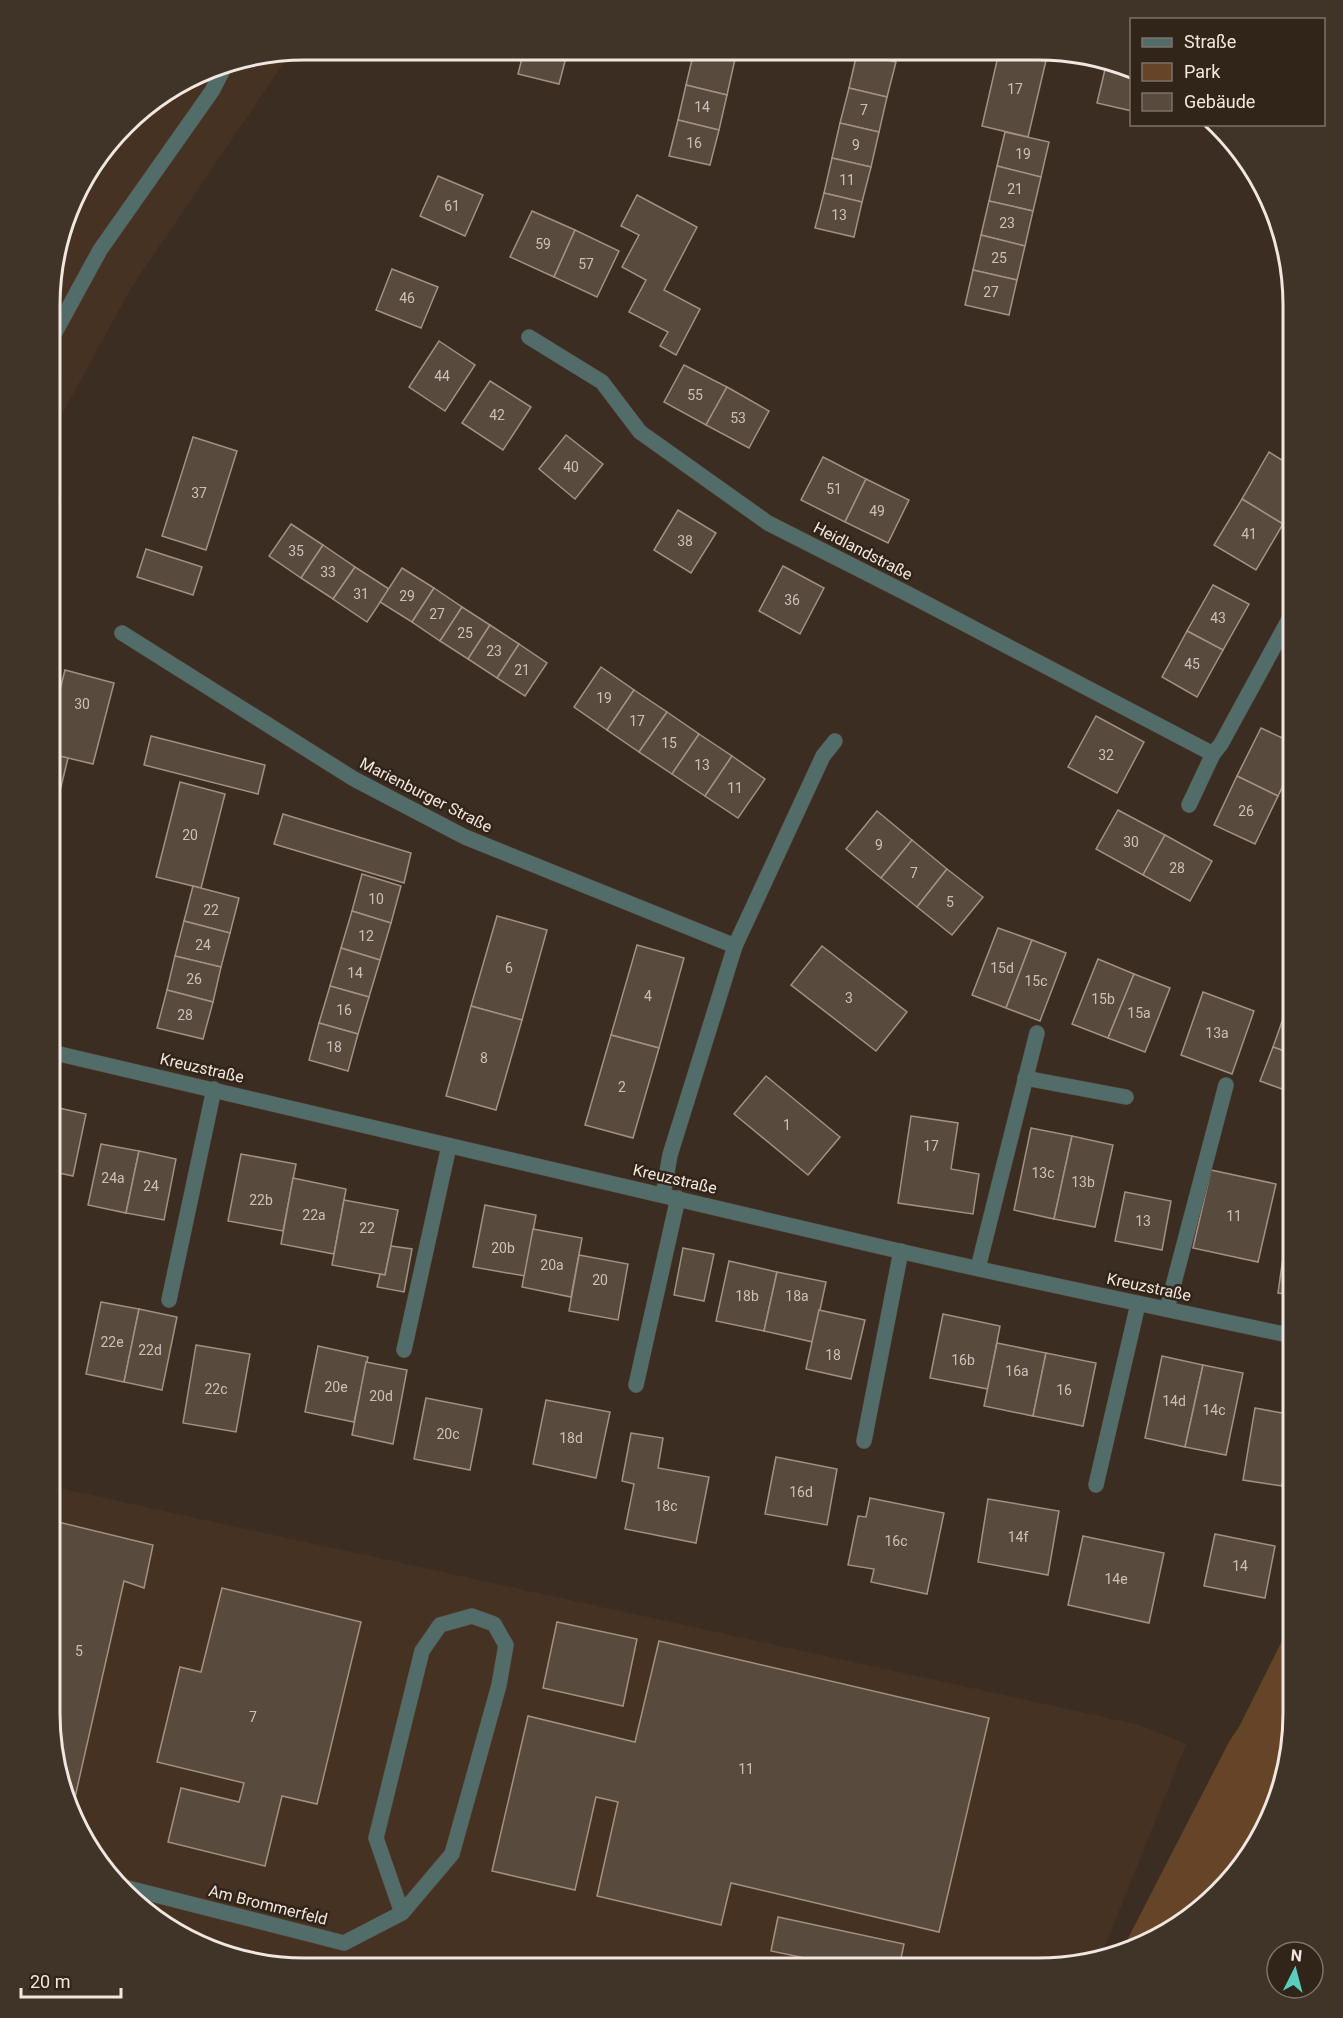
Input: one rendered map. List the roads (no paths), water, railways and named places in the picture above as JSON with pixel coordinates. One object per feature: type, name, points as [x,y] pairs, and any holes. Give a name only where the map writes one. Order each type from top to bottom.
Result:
[{"type":"street","points":[[60,323],[100,250],[213,91],[221,75]]},
{"type":"street","name":"Heidlandstraße","points":[[529,338],[602,382],[640,432],[768,523],[909,594],[1213,754]]},
{"type":"street","points":[[1189,805],[1213,754],[1221,744],[1283,630]]},
{"type":"street","name":"Marienburger Straße","points":[[122,633],[354,780],[465,837],[735,945]]},
{"type":"street","points":[[636,1385],[670,1196],[670,1155],[735,945],[823,756],[835,741]]},
{"type":"street","points":[[978,1268],[1038,1033]]},
{"type":"street","name":"Kreuzstraße","points":[[60,1054],[901,1251],[1283,1334]]},
{"type":"street","points":[[1025,1078],[1126,1097]]},
{"type":"street","points":[[1167,1309],[1226,1085]]},
{"type":"street","points":[[169,1300],[214,1089]]},
{"type":"street","points":[[404,1350],[449,1146]]},
{"type":"street","points":[[864,1441],[901,1251]]},
{"type":"street","points":[[1096,1485],[1138,1304]]},
{"type":"street","points":[[472,1616],[494,1624],[506,1646],[499,1685],[452,1854],[402,1913],[375,1838],[422,1651],[440,1625],[472,1616]]},
{"type":"street","name":"Am Brommerfeld","points":[[136,1890],[344,1943],[402,1913]]}]
